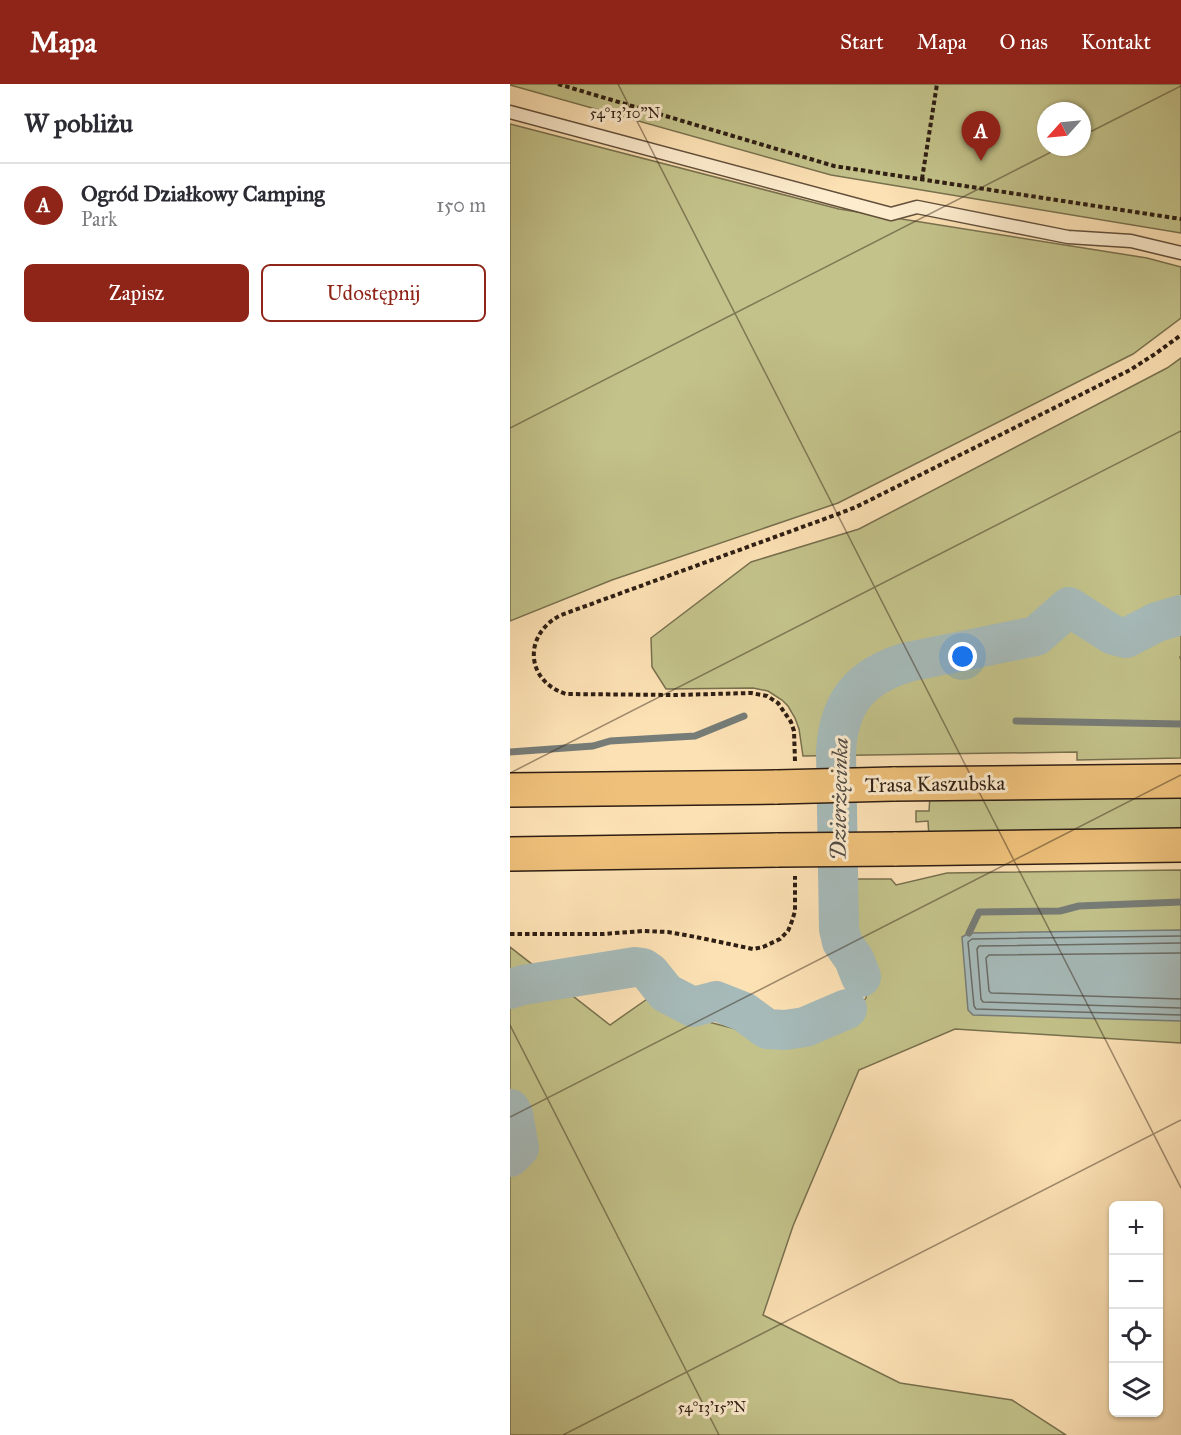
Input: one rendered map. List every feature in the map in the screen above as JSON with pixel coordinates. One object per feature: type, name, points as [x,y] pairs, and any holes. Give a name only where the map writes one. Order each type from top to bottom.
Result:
[{"type":"highway","name":"Trasa Kaszubska","points":[[510,790],[1181,781]]},
{"type":"highway","points":[[510,854],[1181,845]]},
{"type":"lane","points":[[510,112],[891,214],[916,207],[1068,237],[1131,242],[1181,253]]},
{"type":"path","points":[[558,84],[834,166],[1181,219]]},
{"type":"path","points":[[922,179],[937,84]]},
{"type":"path","points":[[561,615],[848,511],[1130,370],[1181,335]]},
{"type":"shaded area","points":[[510,84],[1181,84],[1181,233],[831,175]]},
{"type":"shaded area","points":[[510,124],[839,209],[1147,258],[1181,267],[1181,318],[1133,354],[838,503],[612,580],[510,621]]},
{"type":"shaded area","points":[[1181,358],[1181,758],[1077,760],[1077,752],[803,756],[795,718],[782,700],[768,691],[753,688],[666,689],[652,667],[651,638],[751,562],[859,529],[1167,368]]},
{"type":"shaded area","points":[[1181,793],[1181,834],[929,837],[928,821],[916,822],[916,811],[929,811],[930,796]]},
{"type":"shaded area","points":[[1181,870],[1181,1043],[955,1029],[859,1070],[793,1226],[763,1315],[900,1383],[1012,1400],[1066,1435],[510,1435],[510,947],[610,1025],[650,997],[701,1020],[759,1035],[788,1037],[804,1035],[850,1018],[866,998],[867,966],[860,958],[851,939],[848,879],[891,879],[896,885],[947,873]]},
{"type":"water","points":[[1181,930],[1181,1021],[973,1015],[968,1010],[962,937],[969,933]]},
{"type":"waterway","name":"Dzierżęcinka","points":[[861,977],[854,959],[842,942],[839,929],[836,751],[842,718],[856,693],[877,675],[908,662],[1036,636],[1069,607],[1113,635],[1126,638],[1157,622],[1181,615]]},
{"type":"waterway","points":[[510,752],[593,746],[610,741],[695,736],[744,716]]},
{"type":"waterway","points":[[1016,721],[1181,724]]},
{"type":"waterway","points":[[969,933],[979,912],[1060,911],[1079,906],[1181,902]]},
{"type":"waterway","name":"Dzierżęcinka","points":[[510,989],[635,967],[643,968],[650,973],[666,993],[693,1007],[716,1001],[744,1012],[767,1029],[785,1030],[805,1027],[847,1009]]},
{"type":"waterway","name":"Dzierżęcinka","points":[[510,1109],[519,1148],[510,1157]]},
{"type":"place","name":"Ogród Działkowy Camping","points":[[981,161]]}]
